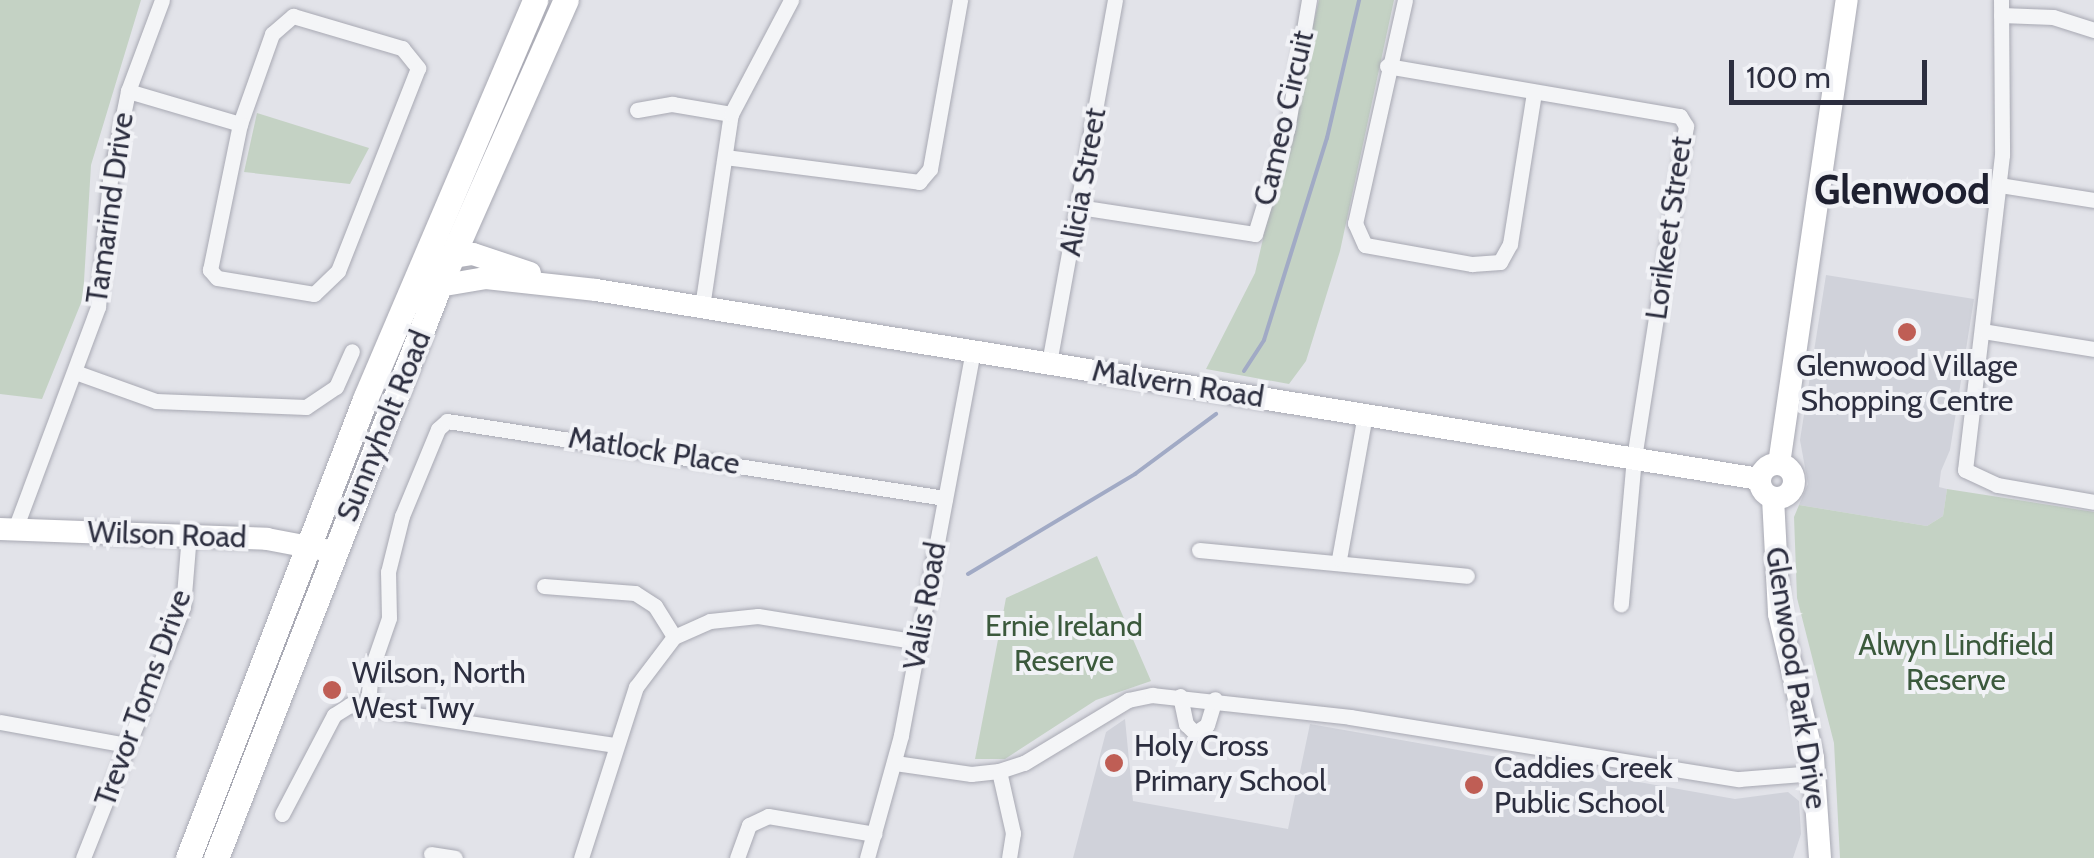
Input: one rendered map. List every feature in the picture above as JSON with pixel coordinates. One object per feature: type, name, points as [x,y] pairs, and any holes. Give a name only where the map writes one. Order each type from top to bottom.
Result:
[{"type":"main road","name":"Sunnyholt Road","points":[[188,858],[306,546],[417,270],[536,0]]},
{"type":"main road","name":"Sunnyholt Road","points":[[216,858],[439,286],[566,0]]},
{"type":"street","name":"Tamarind Drive","points":[[8,529],[75,372],[98,307],[110,179],[128,90],[162,0]]},
{"type":"street","points":[[702,307],[732,114],[791,0]]},
{"type":"street","points":[[725,157],[919,182],[930,169],[960,0]]},
{"type":"street","name":"Alicia Street","points":[[1049,363],[1115,0]]},
{"type":"street","name":"Cameo Circuit","points":[[1079,207],[1255,234],[1287,130],[1310,0]]},
{"type":"street","points":[[1405,0],[1387,66],[1355,223],[1365,245],[1472,264],[1500,262],[1510,244],[1534,93]]},
{"type":"street","name":"Glenwood Park Drive","points":[[1820,858],[1816,773],[1779,614],[1766,488],[1793,485],[1792,474],[1780,464],[1848,0]]},
{"type":"street","points":[[2094,30],[2001,7],[2000,185],[1966,470],[1997,485],[2094,502]]},
{"type":"street","points":[[292,16],[402,48],[418,68],[350,244],[324,288],[314,294],[217,278],[209,251],[240,124],[272,34],[292,16]]},
{"type":"street","name":"Lorikeet Street","points":[[1387,66],[1680,116],[1686,126],[1634,458]]},
{"type":"street","points":[[128,90],[240,124]]},
{"type":"street","points":[[636,110],[672,104],[732,114]]},
{"type":"street","points":[[2000,185],[2094,200]]},
{"type":"street","points":[[417,270],[453,254]]},
{"type":"street","name":"Malvern Road","points":[[453,254],[478,255],[596,290]]},
{"type":"street","name":"Malvern Road","points":[[439,286],[486,278],[596,290],[1634,458],[1766,488]]},
{"type":"street","points":[[1982,331],[2094,349]]},
{"type":"street","name":"Valis Road","points":[[866,858],[895,762],[973,350]]},
{"type":"street","points":[[75,372],[156,401],[306,407],[336,387],[352,351]]},
{"type":"street","points":[[1339,559],[1366,414]]},
{"type":"street","name":"Matlock Place","points":[[368,704],[370,670],[389,618],[388,572],[402,516],[414,497],[438,429],[457,418],[944,498]]},
{"type":"street","points":[[1621,604],[1634,458]]},
{"type":"street","name":"Wilson Road","points":[[8,529],[190,534],[334,552]]},
{"type":"street","name":"Trevor Toms Drive","points":[[83,858],[182,607],[190,534]]},
{"type":"street","points":[[1199,550],[1339,559],[1467,576]]},
{"type":"street","points":[[544,586],[635,593],[655,606],[674,637]]},
{"type":"street","points":[[581,858],[616,744],[647,666],[674,637],[710,620],[758,616],[918,642]]},
{"type":"street","points":[[1180,696],[1186,724],[1195,733],[1207,725],[1214,699]]},
{"type":"street","points":[[895,762],[971,774],[999,771],[1036,757],[1128,700],[1180,696],[1739,779],[1816,773]]},
{"type":"street","points":[[282,814],[334,714],[368,704],[616,744]]},
{"type":"street","points":[[0,722],[127,746]]},
{"type":"street","points":[[999,771],[1013,833],[1010,858]]},
{"type":"street","points":[[736,858],[749,825],[768,816],[874,834]]},
{"type":"street","points":[[431,854],[455,858]]},
{"type":"shaded area","points":[[1826,275],[1974,299],[1950,450],[1941,471],[1939,487],[1947,489],[1943,516],[1927,526],[1799,505],[1808,484],[1800,440]]},
{"type":"shaded area","name":"Caddies Creek Public School","points":[[1125,719],[1133,801],[1288,829],[1310,724],[1735,799],[1788,792],[1799,801],[1801,834],[1793,858],[1073,858],[1106,732]]},
{"type":"green space","points":[[0,0],[141,0],[91,165],[83,298],[42,399],[0,394]]},
{"type":"green space","points":[[1319,0],[1394,0],[1340,251],[1306,361],[1289,384],[1206,369],[1255,273]]},
{"type":"green space","points":[[257,113],[369,148],[350,184],[244,172]]},
{"type":"green space","name":"Alwyn Lindfield Reserve","points":[[1947,489],[2094,512],[2094,858],[1840,858],[1834,743],[1797,598],[1794,517],[1799,505],[1927,526],[1943,516]]},
{"type":"green space","name":"Ernie Ireland Reserve","points":[[1097,556],[1151,681],[1096,700],[1005,759],[975,759],[1006,598]]},
{"type":"waterway","points":[[1244,371],[1264,340],[1327,138],[1359,0]]},
{"type":"waterway","points":[[968,574],[1135,474],[1216,414]]},
{"type":"place","name":"Glenwood Village Shopping Centre","points":[[1907,332]]},
{"type":"place","name":"Wilson, North West Twy","points":[[332,690]]},
{"type":"place","name":"Holy Cross Primary School","points":[[1114,763]]},
{"type":"place","name":"Caddies Creek Public School","points":[[1474,785]]},
{"type":"district","name":"Glenwood","points":[[1902,190]]}]
